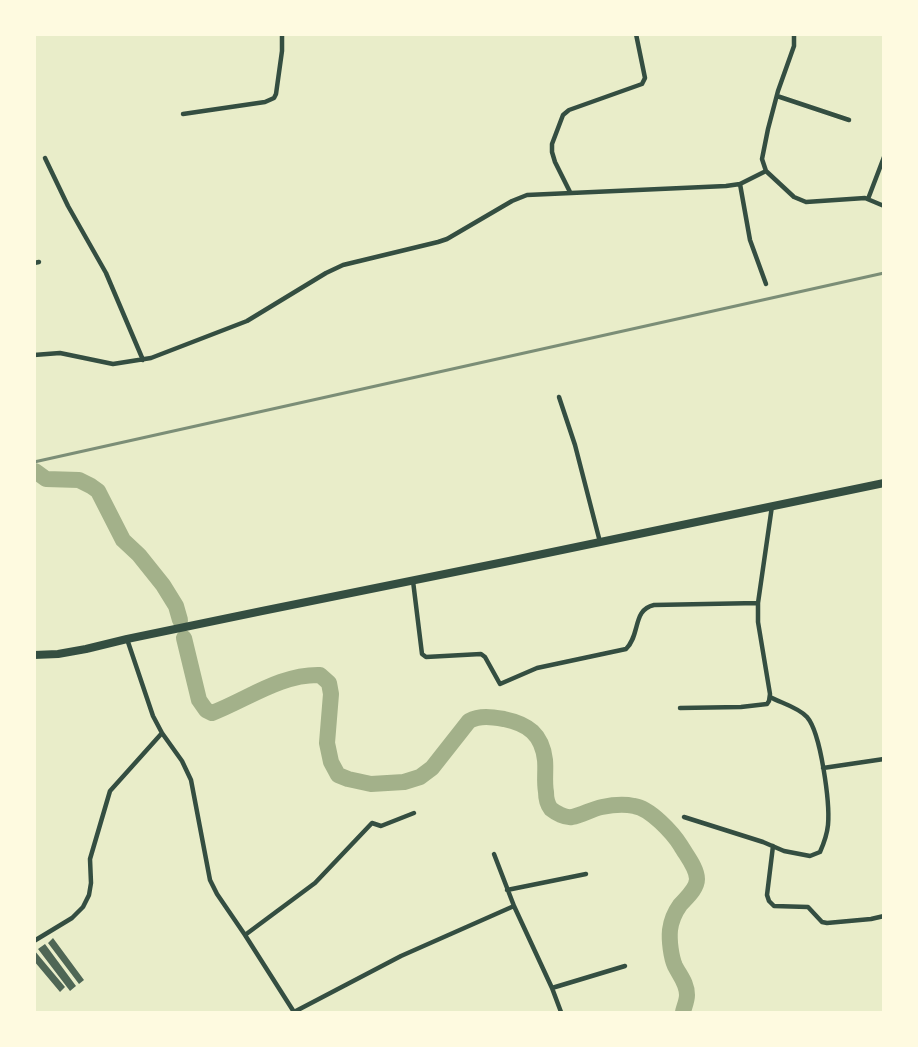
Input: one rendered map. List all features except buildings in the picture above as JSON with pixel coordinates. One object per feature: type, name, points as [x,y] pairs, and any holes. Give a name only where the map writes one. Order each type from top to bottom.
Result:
[{"type":"highway","points":[[34,655],[86,650],[127,639],[884,483]]},
{"type":"street","points":[[183,114],[265,102],[274,98],[282,51],[282,34]]},
{"type":"street","points":[[570,192],[552,156],[552,144],[563,115],[569,110],[642,84],[645,78],[636,34]]},
{"type":"street","points":[[794,34],[794,46],[768,129],[762,159],[766,171],[794,197],[806,202],[868,199],[884,206]]},
{"type":"street","points":[[777,96],[849,120]]},
{"type":"street","points":[[868,199],[884,157]]},
{"type":"street","points":[[45,158],[68,206],[106,273],[143,360]]},
{"type":"street","points":[[34,356],[60,353],[114,364],[143,360],[247,321],[343,265],[438,243],[519,197],[570,192],[726,186],[740,184],[766,171]]},
{"type":"street","points":[[740,184],[750,240],[766,284]]},
{"type":"street","points":[[559,397],[575,446],[600,542]]},
{"type":"street","points":[[680,708],[741,707],[767,704],[769,701],[758,622],[758,603],[772,506]]},
{"type":"street","points":[[413,580],[422,654],[426,657],[482,654],[500,684],[537,668],[626,650],[634,637],[641,613],[648,606],[758,603]]},
{"type":"street","points":[[127,639],[153,716],[182,761],[191,780],[210,880],[294,1012],[401,956],[514,906]]},
{"type":"street","points":[[684,817],[784,851],[810,856],[820,852],[826,836],[828,817],[822,756],[811,722],[806,716],[770,697]]},
{"type":"street","points":[[34,941],[72,918],[83,907],[89,895],[91,883],[90,859],[110,791],[162,733]]},
{"type":"street","points":[[823,768],[884,759]]},
{"type":"street","points":[[245,934],[315,883],[372,823],[381,826],[414,813]]},
{"type":"street","points":[[773,846],[767,895],[774,906],[808,907],[822,922],[828,923],[871,920],[884,916]]},
{"type":"street","points":[[494,854],[507,890],[561,1012]]},
{"type":"street","points":[[507,890],[586,874]]},
{"type":"street","points":[[552,988],[625,966]]},
{"type":"waterway","points":[[35,471],[46,479],[79,480],[98,491],[123,540],[139,555],[163,585],[176,606],[180,620]]},
{"type":"waterway","points":[[184,638],[199,700],[206,710],[212,713],[278,683],[320,675],[329,683],[331,694],[327,743],[331,762],[338,775],[348,779],[371,784],[404,782],[420,777],[432,768],[469,721],[482,717],[504,719],[527,727],[541,743],[545,760],[547,801],[555,812],[572,817],[602,807],[626,805],[640,808],[654,816],[677,841],[697,875],[695,886],[678,908],[670,930],[672,958],[687,991],[683,1012]]},
{"type":"railway","points":[[34,462],[884,273]]}]
